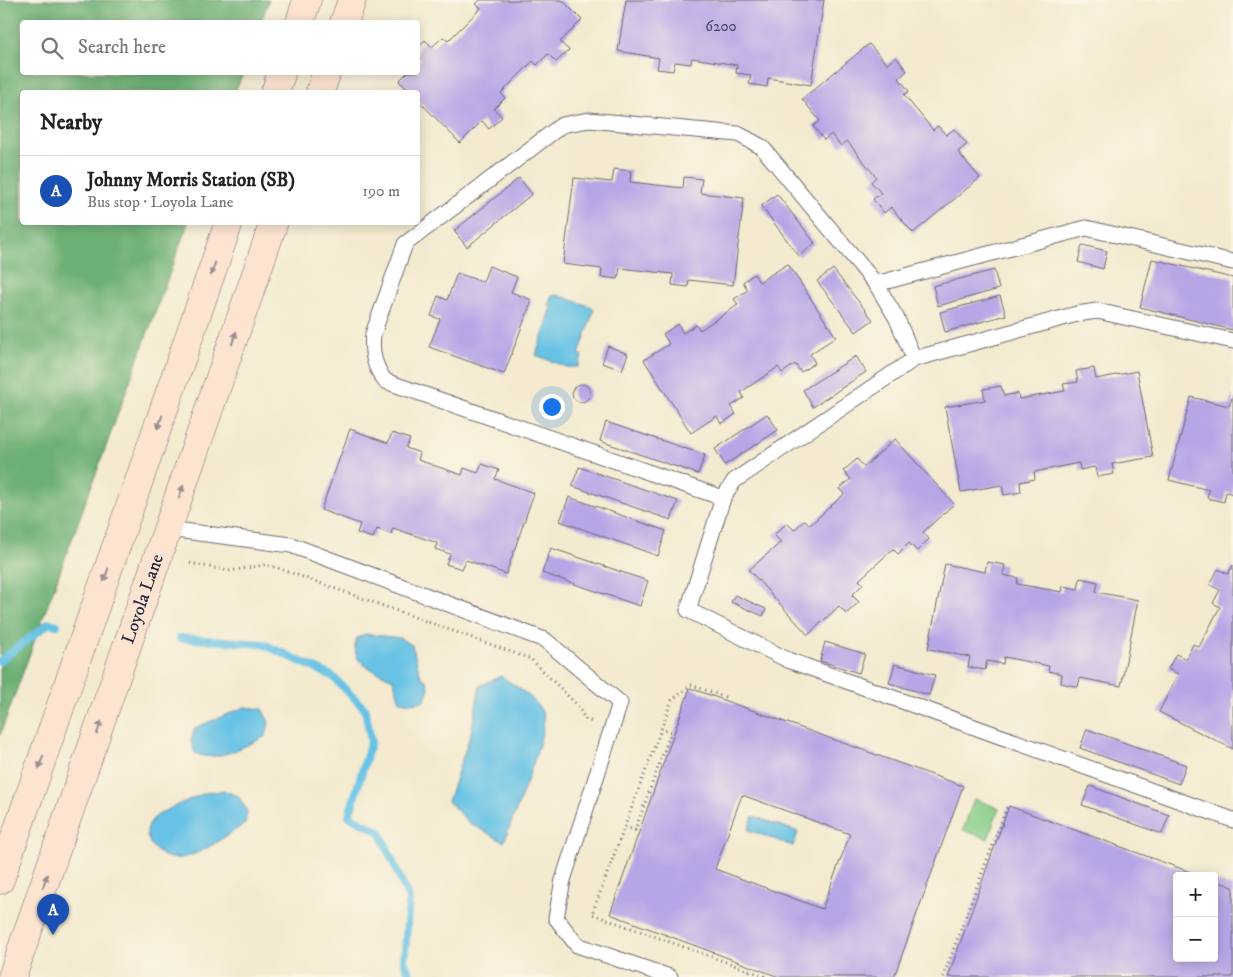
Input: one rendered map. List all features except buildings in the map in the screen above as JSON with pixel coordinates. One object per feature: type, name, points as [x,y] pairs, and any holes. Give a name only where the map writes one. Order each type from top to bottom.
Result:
[{"type":"main road","points":[[301,20],[308,0]]},
{"type":"main road","points":[[345,20],[352,0]]},
{"type":"main road","points":[[276,90],[281,75]]},
{"type":"main road","points":[[321,90],[326,75]]},
{"type":"main road","points":[[0,880],[228,225]]},
{"type":"main road","name":"Loyola Lane","points":[[12,977],[273,225]]},
{"type":"lane","points":[[723,498],[385,381],[377,369],[372,341],[405,244],[562,125],[568,123],[589,120],[738,134],[762,147],[876,284],[897,319],[914,359]]},
{"type":"lane","points":[[876,284],[1086,228],[1233,262]]},
{"type":"lane","points":[[1233,341],[1097,310],[914,359],[734,481],[723,498],[688,610],[788,660],[1233,820]]},
{"type":"lane","points":[[168,529],[291,545],[545,640],[620,703],[563,880],[556,918],[577,945],[670,977]]},
{"type":"path","points":[[190,563],[229,571],[264,565],[275,567],[531,659],[577,705],[586,720],[601,724]]},
{"type":"path","points":[[725,697],[691,685],[672,700],[592,914],[766,977]]},
{"type":"path","points":[[625,827],[635,830],[671,732],[661,729]]},
{"type":"path","points":[[943,977],[1008,804]]},
{"type":"path","points":[[750,977],[751,971]]},
{"type":"green space","points":[[0,0],[269,0],[262,20],[20,20],[20,75],[242,75],[236,90],[20,90],[20,225],[187,225],[0,735]]},
{"type":"green space","points":[[974,799],[999,808],[988,839],[963,830]]},
{"type":"water","points":[[557,295],[592,307],[594,310],[579,354],[582,356],[578,367],[566,367],[536,355],[552,307],[548,305],[552,296]]},
{"type":"water","points":[[365,634],[400,638],[412,645],[421,677],[427,681],[429,688],[424,701],[411,703],[400,701],[393,679],[371,669],[360,661],[355,648],[356,639]]},
{"type":"water","points":[[501,676],[536,702],[543,714],[544,723],[536,756],[504,842],[468,822],[448,801],[471,733],[480,686]]},
{"type":"water","points":[[245,707],[262,709],[269,722],[266,736],[221,755],[203,756],[195,753],[191,741],[195,728]]},
{"type":"water","points":[[225,791],[238,796],[247,811],[245,824],[198,853],[181,858],[165,856],[152,846],[148,840],[147,832],[149,825],[157,815],[205,793]]},
{"type":"water","points":[[753,816],[798,832],[793,846],[748,830]]},
{"type":"waterway","points":[[0,661],[49,623],[57,625]]},
{"type":"waterway","points":[[180,638],[263,644],[332,676],[365,709],[371,741],[349,816],[380,832],[409,899],[404,962],[411,977]]},
{"type":"place","name":"Johnny Morris Station (SB)","points":[[53,935]]}]
